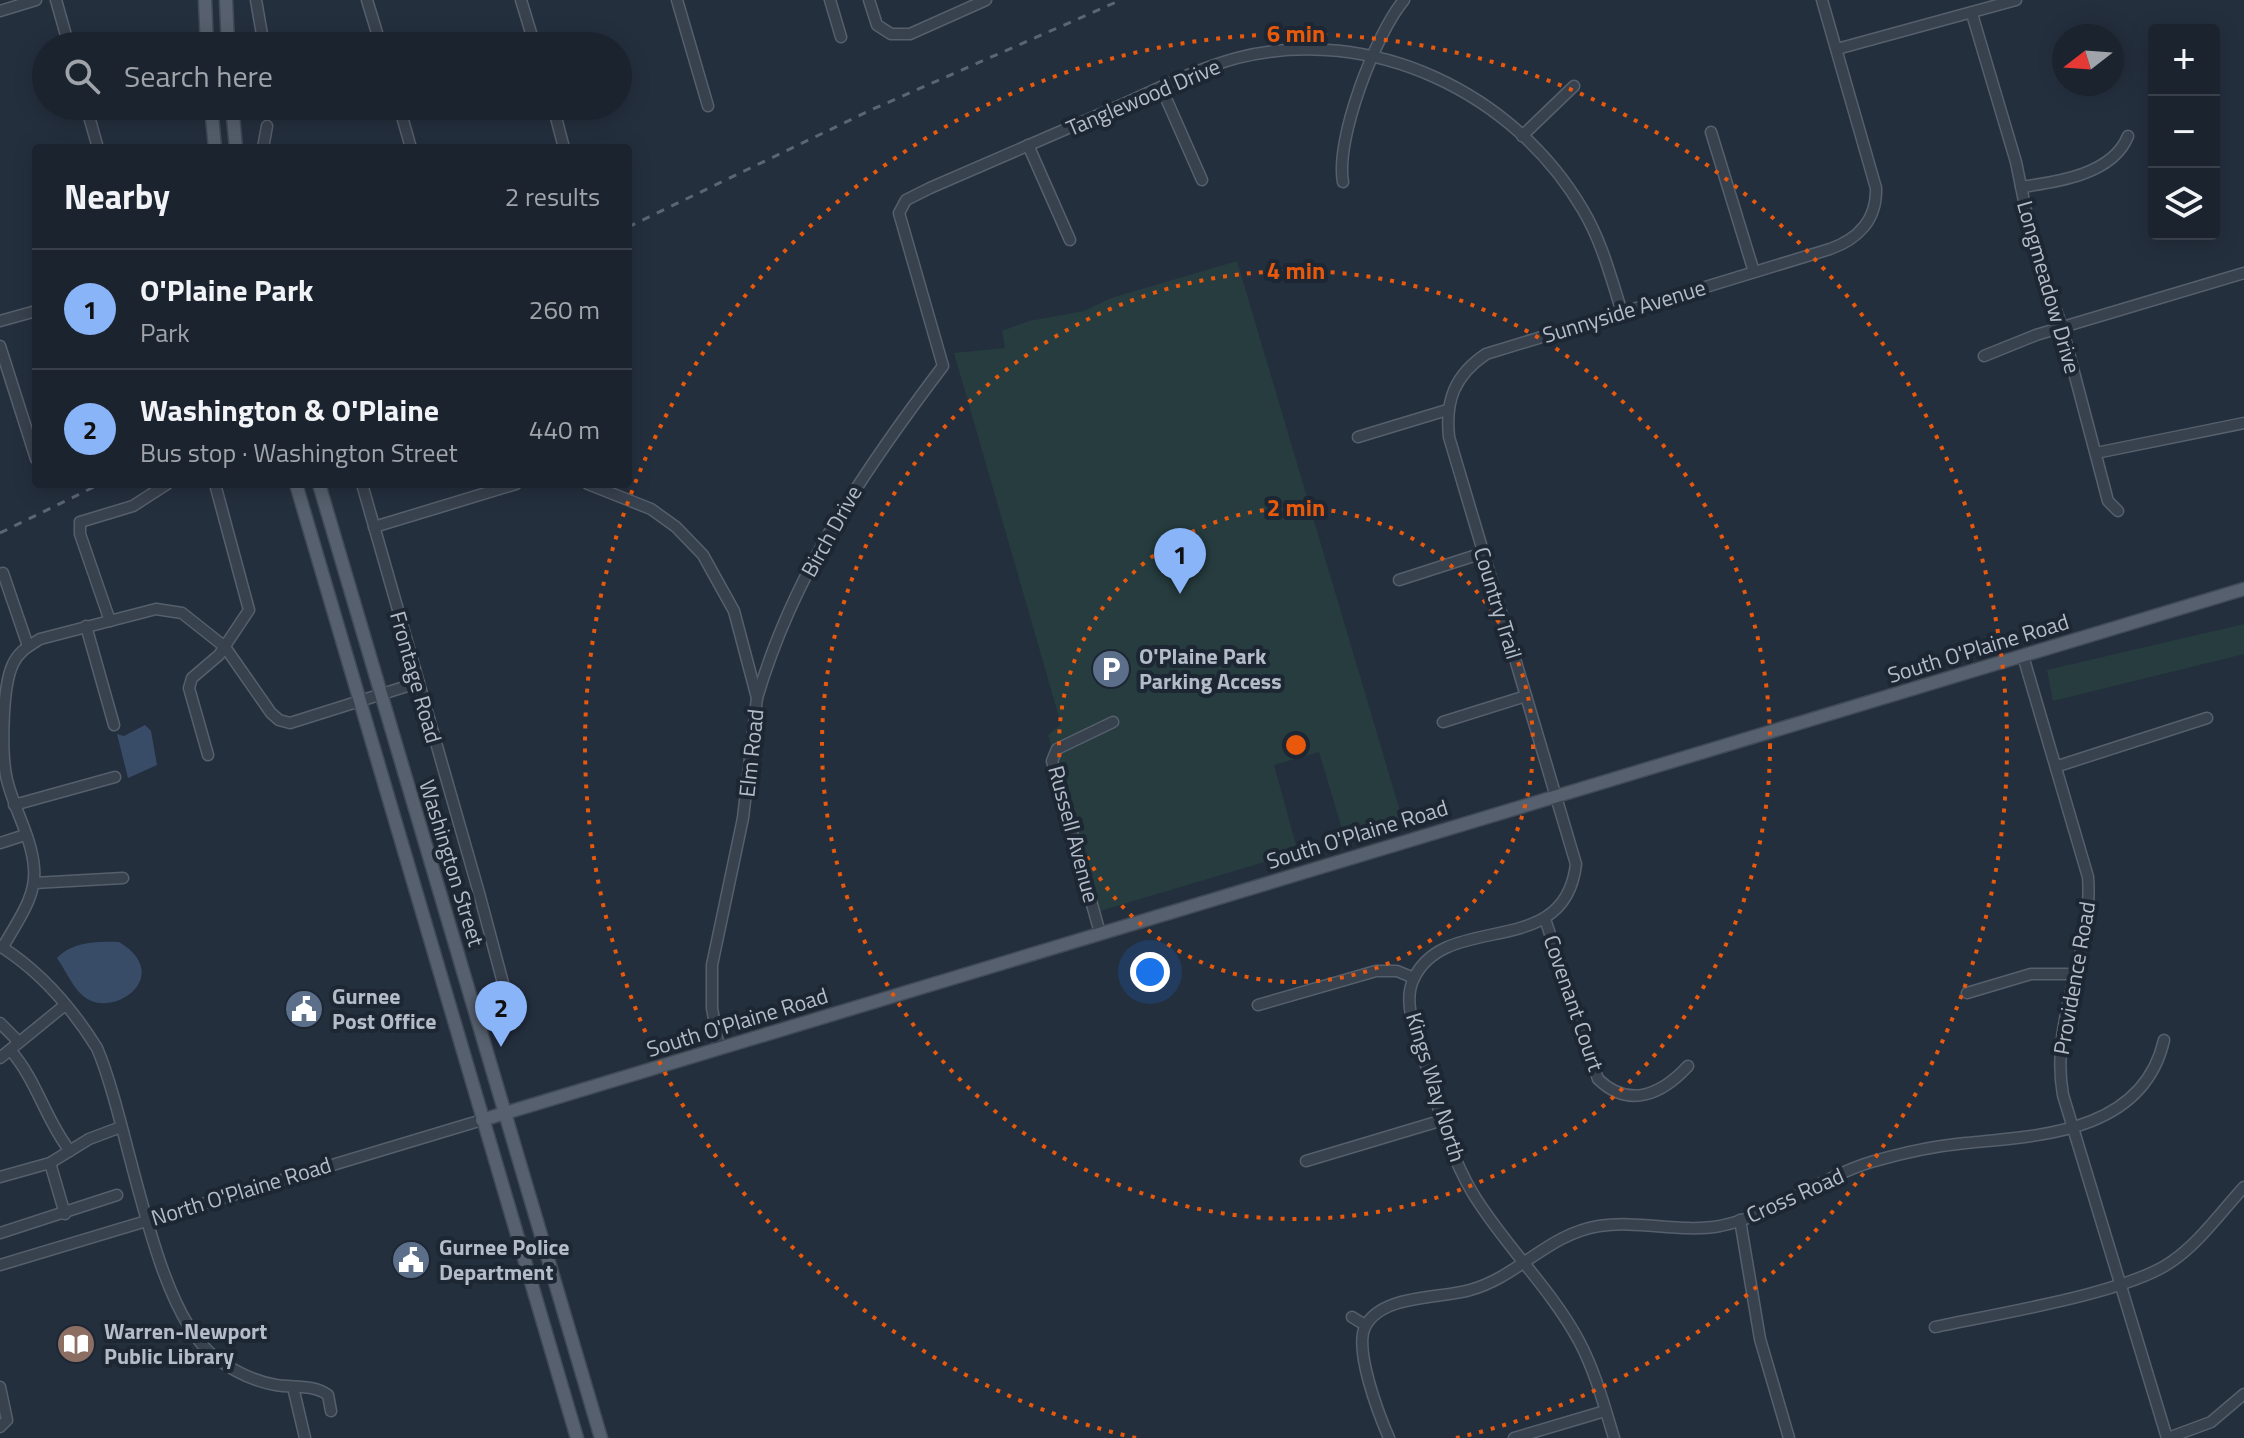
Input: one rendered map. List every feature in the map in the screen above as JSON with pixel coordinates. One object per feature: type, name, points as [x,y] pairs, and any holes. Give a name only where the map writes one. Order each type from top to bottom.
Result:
[{"type":"main road","points":[[205,0],[206,32]]},
{"type":"main road","points":[[226,0],[227,32]]},
{"type":"main road","points":[[212,120],[215,144]]},
{"type":"main road","points":[[233,120],[236,144]]},
{"type":"main road","name":"Washington Street","points":[[297,488],[577,1438]]},
{"type":"main road","name":"Washington Street","points":[[320,488],[601,1438]]},
{"type":"main road","name":"South O'Plaine Road","points":[[482,1120],[2244,589]]},
{"type":"street","points":[[0,11],[36,0]]},
{"type":"street","points":[[56,0],[65,32]]},
{"type":"street","points":[[256,0],[262,32]]},
{"type":"street","points":[[367,0],[377,32]]},
{"type":"street","points":[[521,0],[531,32]]},
{"type":"street","points":[[677,0],[708,106]]},
{"type":"street","points":[[830,0],[841,37]]},
{"type":"street","points":[[869,0],[877,25],[899,35],[910,34],[986,0]]},
{"type":"street","points":[[1343,182],[1342,150],[1373,55],[1384,27],[1404,0]]},
{"type":"street","name":"Sunnyside Avenue","points":[[1447,410],[1463,373],[1486,354],[1830,249],[1853,238],[1866,226],[1876,199],[1822,0]]},
{"type":"street","points":[[1837,49],[2016,0]]},
{"type":"street","name":"Longmeadow Drive","points":[[1972,14],[2021,187],[2033,245],[2062,327],[2108,501],[2118,511]]},
{"type":"street","name":"Tanglewood Drive","points":[[934,378],[943,366],[899,213],[906,200],[1211,66],[1261,53],[1322,49],[1373,55],[1454,86],[1491,109],[1522,136],[1563,180],[1584,212],[1603,253],[1622,312]]},
{"type":"street","points":[[1522,136],[1574,86]]},
{"type":"street","points":[[1161,87],[1202,180]]},
{"type":"street","points":[[90,120],[97,144]]},
{"type":"street","points":[[403,120],[410,144]]},
{"type":"street","points":[[556,120],[563,144]]},
{"type":"street","points":[[264,144],[267,126]]},
{"type":"street","points":[[1711,132],[1754,272]]},
{"type":"street","points":[[2021,187],[2085,172],[2123,149],[2128,136]]},
{"type":"street","points":[[1028,145],[1070,240]]},
{"type":"street","points":[[1984,356],[2062,327],[2244,273]]},
{"type":"street","points":[[0,321],[32,312]]},
{"type":"street","points":[[0,346],[32,446]]},
{"type":"street","name":"Birch Drive","points":[[757,698],[786,616],[821,545],[871,462],[934,378]]},
{"type":"street","points":[[1358,437],[1447,410]]},
{"type":"street","name":"Country Trail","points":[[1447,410],[1449,437],[1556,795]]},
{"type":"street","points":[[2096,453],[2244,423]]},
{"type":"street","points":[[110,621],[80,534],[80,522],[133,506],[161,488]]},
{"type":"street","points":[[208,755],[189,688],[192,678],[225,647],[249,610],[216,488]]},
{"type":"street","name":"Frontage Road","points":[[363,488],[483,908],[506,1009]]},
{"type":"street","points":[[374,527],[503,488]]},
{"type":"street","name":"Elm Road","points":[[598,488],[651,509],[676,527],[703,555],[734,611],[757,698],[743,818],[712,965],[712,1008],[719,1048]]},
{"type":"street","points":[[1399,580],[1483,553]]},
{"type":"street","points":[[3,573],[28,646]]},
{"type":"street","points":[[331,1411],[328,1395],[319,1388],[293,1387],[245,1376],[214,1357],[193,1336],[170,1290],[97,1048],[65,1005],[27,965],[1,946],[27,903],[34,883],[34,868],[2,757],[12,666],[28,646],[40,639],[156,609],[182,613],[225,647],[279,720],[290,723],[417,683]]},
{"type":"street","points":[[86,626],[114,725]]},
{"type":"street","name":"Providence Road","points":[[2023,656],[2058,766],[2088,877],[2088,914],[2059,1046],[2061,1083],[2072,1128],[2168,1438]]},
{"type":"street","points":[[0,662],[12,666]]},
{"type":"street","points":[[1443,722],[1526,696]]},
{"type":"street","points":[[2058,766],[2207,718]]},
{"type":"street","name":"Russell Avenue","points":[[1100,933],[1052,761],[1057,749],[1113,722]]},
{"type":"street","points":[[14,805],[115,777]]},
{"type":"street","points":[[1258,1005],[1376,971],[1397,971],[1414,978],[1427,961],[1448,949],[1545,919],[1569,894],[1576,864],[1556,795]]},
{"type":"street","points":[[0,843],[25,835]]},
{"type":"street","points":[[34,883],[123,878]]},
{"type":"street","name":"Covenant Court","points":[[1545,919],[1598,1079],[1613,1091],[1632,1096],[1668,1087],[1688,1066]]},
{"type":"street","points":[[1967,993],[2043,972],[2074,974]]},
{"type":"street","name":"Kings Way North","points":[[1414,978],[1411,1014],[1455,1157],[1473,1194],[1579,1341],[1614,1438]]},
{"type":"street","points":[[0,1058],[65,1005]]},
{"type":"street","points":[[0,1023],[27,1069],[58,1135],[70,1151]]},
{"type":"street","name":"Cross Road","points":[[1365,1325],[1390,1306],[1489,1284],[1555,1240],[1599,1226],[1690,1229],[1740,1220],[1829,1178],[1906,1152],[1968,1143],[2029,1139],[2072,1128],[2102,1117],[2128,1100],[2150,1074],[2164,1040]]},
{"type":"street","name":"North O'Plaine Road","points":[[0,1265],[482,1120]]},
{"type":"street","points":[[1306,1161],[1443,1120]]},
{"type":"street","points":[[0,1177],[50,1163],[121,1127]]},
{"type":"street","points":[[50,1163],[65,1214]]},
{"type":"street","points":[[1935,1327],[2121,1282],[2172,1261],[2244,1187]]},
{"type":"street","points":[[0,1233],[117,1195]]},
{"type":"street","points":[[1740,1220],[1760,1339],[1789,1438]]},
{"type":"street","points":[[1352,1317],[1365,1325],[1362,1351],[1389,1438]]},
{"type":"street","points":[[293,1387],[305,1438]]},
{"type":"street","points":[[0,1427],[7,1420],[2,1392]]},
{"type":"street","points":[[2168,1438],[2211,1422],[2244,1394]]},
{"type":"street","points":[[1514,1438],[1605,1411]]},
{"type":"green space","points":[[1237,261],[1403,821],[1345,839],[1319,752],[1274,765],[1298,852],[1100,911],[1048,735],[1061,724],[954,353],[1005,348],[1002,331],[1029,321],[1084,311],[1111,298]]},
{"type":"green space","points":[[2244,624],[2244,654],[2053,701],[2047,670]]},
{"type":"water","points":[[145,725],[151,731],[157,765],[128,778],[117,734],[124,736]]},
{"type":"water","points":[[94,942],[119,942],[135,955],[141,968],[140,981],[133,991],[121,999],[108,1003],[94,1002],[78,991],[57,958],[78,946]]},
{"type":"railway","points":[[632,225],[873,109],[1121,0]]},
{"type":"railway","points":[[0,533],[92,488]]},
{"type":"place","name":"O'Plaine Park","points":[[1180,594]]},
{"type":"place","name":"O'Plaine Park Parking Access","points":[[1111,669]]},
{"type":"place","name":"Gurnee Post Office","points":[[304,1009]]},
{"type":"place","name":"Washington & O'Plaine","points":[[501,1047]]},
{"type":"place","name":"Gurnee Police Department","points":[[411,1260]]},
{"type":"place","name":"Warren-Newport Public Library","points":[[76,1344]]}]
